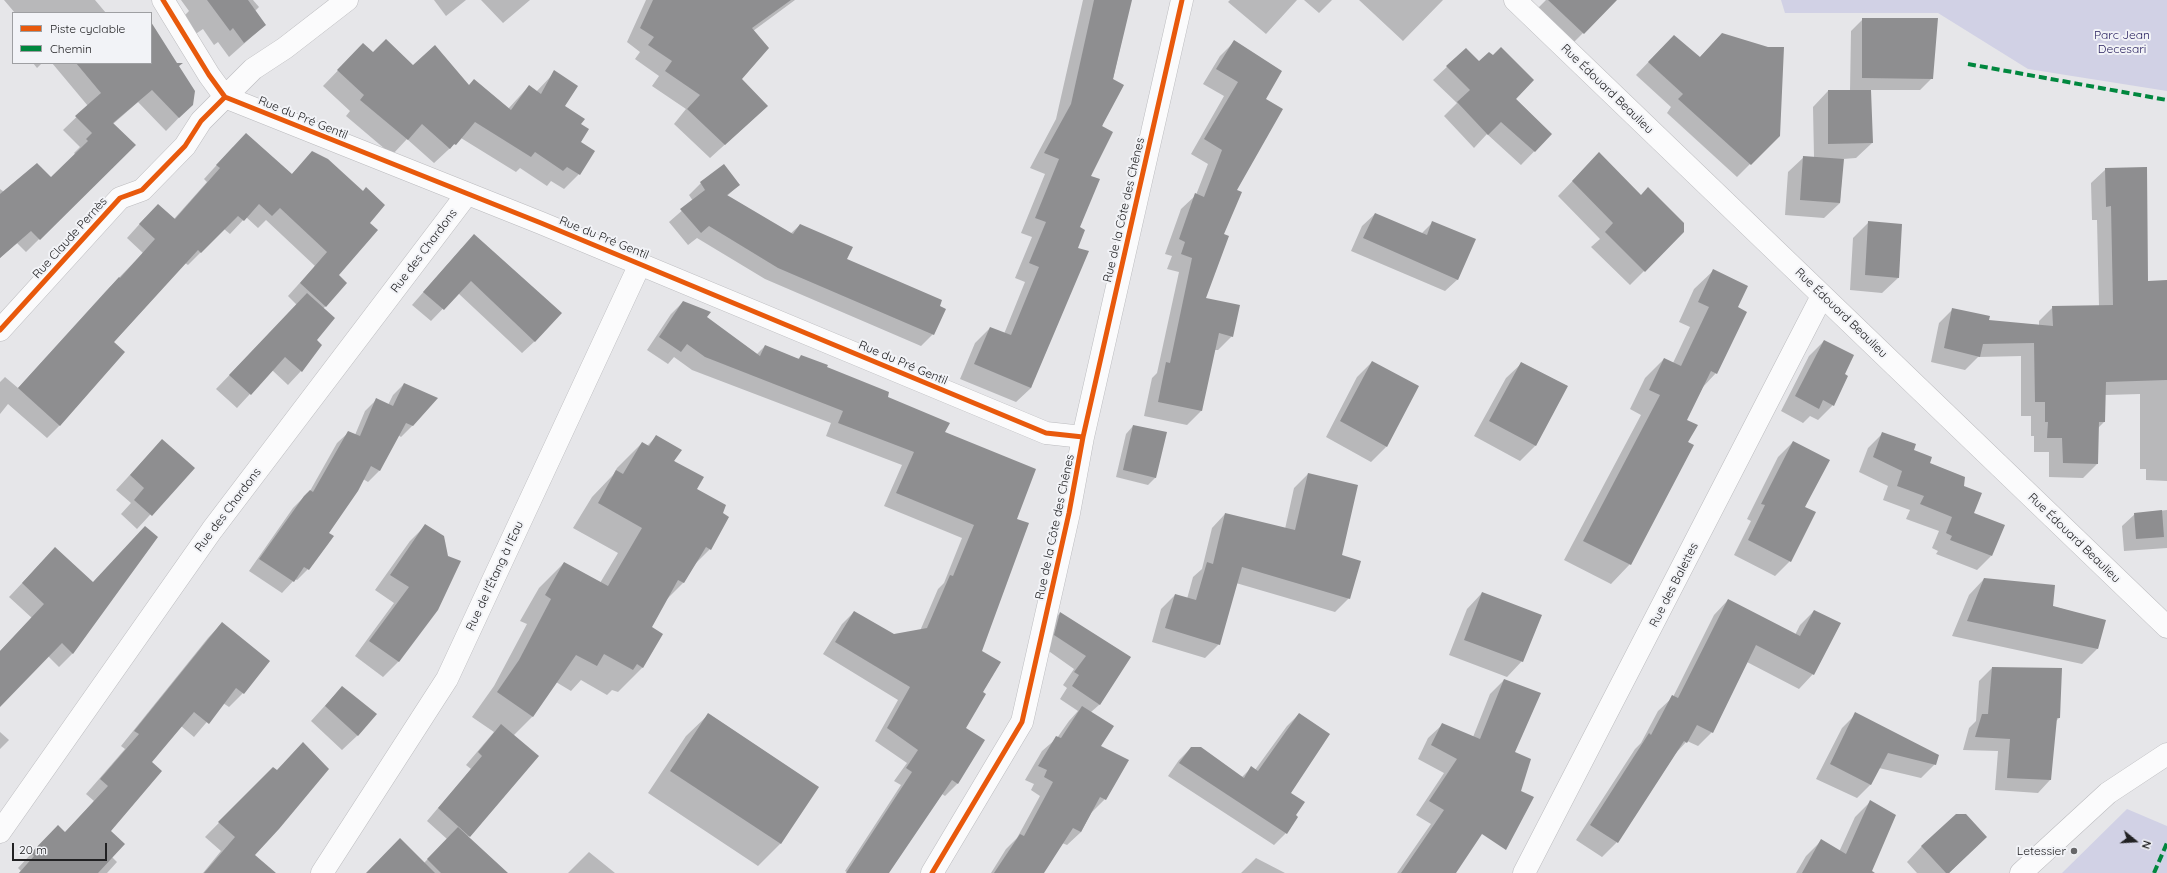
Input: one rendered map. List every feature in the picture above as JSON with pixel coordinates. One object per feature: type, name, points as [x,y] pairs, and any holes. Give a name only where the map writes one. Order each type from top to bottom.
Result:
[{"type":"street","points":[[163,0],[208,75],[225,97]]},
{"type":"street","name":"Rue Claude Pernès","points":[[0,330],[120,198],[142,190],[185,146],[201,121],[253,69],[285,48],[347,0]]},
{"type":"street","name":"Rue de la Côte des Chênes","points":[[932,873],[1022,722],[1072,499],[1083,437],[1182,0]]},
{"type":"street","name":"Rue Édouard Beaulieu","points":[[1515,0],[2167,627]]},
{"type":"street","name":"Rue du Pré Gentil","points":[[225,97],[640,264],[1046,433],[1083,437]]},
{"type":"street","name":"Rue des Chardons","points":[[0,832],[212,530],[467,194]]},
{"type":"street","name":"Rue de l'Étang à l'Eau","points":[[322,873],[447,679],[640,264]]},
{"type":"street","name":"Rue des Balettes","points":[[1524,873],[1822,296]]},
{"type":"street","points":[[2021,873],[2108,793],[2167,754]]},
{"type":"green space","name":"Parc Jean Decesari","points":[[1781,0],[2167,0],[2167,91],[2028,69],[1938,13],[1785,13]]},
{"type":"green space","points":[[2127,809],[2167,826],[2167,873],[2062,873]]},
{"type":"building","points":[[207,0],[248,0],[266,25],[244,43],[233,28],[230,31]]},
{"type":"building","points":[[653,0],[791,0],[752,28],[769,48],[742,79],[768,106],[725,145],[687,109],[700,95],[665,71],[672,61],[648,45],[654,37],[640,28]]},
{"type":"building","points":[[1094,0],[1132,0],[1113,79],[1124,85],[1102,126],[1113,132],[1091,176],[1100,179],[1080,227],[1085,230],[1078,248],[1089,251],[1031,388],[974,364],[990,327],[1011,335],[1039,267],[1029,263],[1046,222],[1035,218],[1059,159],[1044,153],[1071,104]]},
{"type":"building","points":[[1548,0],[1617,0],[1584,34]]},
{"type":"building","points":[[1862,18],[1938,18],[1933,79],[1862,78]]},
{"type":"building","points":[[152,24],[177,63],[183,63],[179,66],[195,91],[193,105],[179,118],[152,90],[113,123],[136,145],[40,240],[31,231],[0,258],[0,194],[37,163],[51,177],[88,141],[86,139],[92,133],[75,116],[101,93],[77,64],[152,64]]},
{"type":"building","points":[[1722,33],[1768,47],[1784,47],[1780,136],[1751,165],[1678,99],[1683,94],[1648,62],[1674,35],[1700,57]]},
{"type":"building","points":[[386,39],[413,65],[435,45],[469,85],[474,79],[511,110],[529,85],[541,94],[554,70],[578,86],[565,106],[585,119],[581,124],[589,129],[581,142],[595,151],[580,175],[567,167],[563,171],[535,152],[531,157],[475,122],[456,145],[454,144],[450,149],[422,124],[408,140],[360,100],[364,95],[337,70],[363,43],[373,52]]},
{"type":"building","points":[[1234,40],[1282,71],[1266,99],[1283,109],[1237,190],[1242,192],[1224,234],[1229,236],[1206,298],[1240,305],[1233,337],[1219,333],[1202,411],[1158,402],[1166,362],[1170,363],[1192,258],[1181,254],[1185,242],[1179,239],[1195,193],[1204,197],[1222,150],[1204,139],[1238,82],[1216,69]]},
{"type":"building","points":[[1501,47],[1534,80],[1516,99],[1552,134],[1535,152],[1501,122],[1488,135],[1457,102],[1470,90],[1446,66],[1466,48],[1479,61],[1489,52],[1493,55]]},
{"type":"building","points":[[1828,90],[1871,90],[1873,143],[1828,144]]},
{"type":"building","points":[[246,133],[292,174],[312,151],[328,159],[363,191],[366,187],[385,205],[370,223],[378,230],[339,275],[347,283],[326,307],[300,283],[327,252],[280,208],[272,216],[259,204],[244,221],[238,216],[201,253],[198,250],[114,342],[125,352],[60,426],[18,388],[155,239],[139,224],[158,204],[175,219],[220,168],[216,165]]},
{"type":"building","points":[[1599,152],[1641,195],[1648,187],[1684,223],[1684,232],[1645,272],[1605,232],[1613,223],[1572,181]]},
{"type":"building","points":[[1803,156],[1844,159],[1840,203],[1800,200]]},
{"type":"building","points":[[724,164],[740,185],[727,195],[793,234],[800,224],[853,247],[847,259],[942,300],[940,306],[946,309],[934,335],[778,268],[709,226],[701,233],[680,209],[705,190],[700,182]]},
{"type":"building","points":[[2147,167],[2148,281],[2167,280],[2167,380],[2106,382],[2105,422],[2099,422],[2098,464],[2063,463],[2062,438],[2047,438],[2048,422],[2045,422],[2045,402],[2035,402],[2034,343],[1983,344],[1980,357],[1944,348],[1952,308],[1990,316],[1989,320],[2053,326],[2052,306],[2113,305],[2111,206],[2106,207],[2105,168]]},
{"type":"building","points":[[1375,213],[1427,235],[1432,221],[1476,239],[1458,280],[1363,238]]},
{"type":"building","points":[[1868,221],[1902,224],[1899,278],[1865,275]]},
{"type":"building","points":[[474,234],[562,313],[535,342],[471,281],[444,310],[423,292]]},
{"type":"building","points":[[1713,269],[1748,286],[1738,307],[1747,312],[1717,374],[1711,371],[1687,420],[1698,425],[1688,442],[1694,445],[1631,565],[1583,541],[1660,395],[1649,390],[1664,358],[1681,366],[1709,307],[1698,302]]},
{"type":"building","points":[[307,293],[335,318],[317,340],[322,345],[302,372],[285,357],[251,395],[229,375]]},
{"type":"building","points":[[683,301],[711,312],[707,317],[760,356],[765,345],[799,359],[801,355],[828,365],[827,367],[889,392],[888,397],[950,423],[945,432],[1036,469],[1017,519],[1029,523],[982,651],[1001,662],[983,692],[986,694],[966,728],[985,740],[958,784],[952,780],[889,873],[846,873],[912,772],[906,768],[918,750],[887,728],[910,687],[835,642],[854,611],[894,634],[927,628],[950,575],[953,576],[974,525],[896,493],[914,452],[838,423],[843,411],[705,357],[687,344],[681,352],[659,337]]},
{"type":"building","points":[[1824,340],[1854,355],[1845,374],[1848,376],[1834,406],[1823,400],[1819,409],[1795,396]]},
{"type":"building","points":[[1372,361],[1419,386],[1387,447],[1340,421]]},
{"type":"building","points":[[1521,362],[1568,386],[1536,446],[1489,421]]},
{"type":"building","points":[[404,383],[438,398],[413,426],[406,423],[380,471],[371,466],[358,491],[329,533],[334,536],[309,570],[304,567],[294,582],[259,559],[304,496],[310,490],[313,492],[348,431],[360,436],[376,398],[393,406]]},
{"type":"building","points":[[1133,425],[1167,432],[1156,478],[1123,470]]},
{"type":"building","points":[[1882,432],[1916,444],[1914,450],[1932,457],[1930,463],[1965,477],[1964,486],[1982,493],[1974,513],[2005,525],[1992,556],[1950,540],[1952,536],[1946,533],[1952,517],[1920,504],[1924,496],[1897,486],[1902,471],[1873,457]]},
{"type":"building","points":[[656,435],[682,450],[674,461],[704,477],[697,489],[726,505],[723,513],[729,517],[711,550],[706,547],[684,583],[678,580],[652,627],[663,634],[643,668],[637,664],[633,670],[604,654],[597,666],[576,655],[533,717],[497,692],[519,660],[551,599],[545,595],[564,562],[608,586],[642,528],[598,503],[616,470],[623,474],[642,442],[649,446]]},
{"type":"building","points":[[162,439],[195,468],[152,516],[134,500],[144,488],[130,475]]},
{"type":"building","points":[[1793,441],[1830,460],[1805,507],[1816,512],[1791,562],[1748,540],[1765,505],[1761,504]]},
{"type":"building","points":[[1308,473],[1358,485],[1342,555],[1361,561],[1350,599],[1242,567],[1220,645],[1165,628],[1175,594],[1196,600],[1207,562],[1213,564],[1225,513],[1295,530]]},
{"type":"building","points":[[2162,510],[2164,537],[2136,539],[2134,513]]},
{"type":"building","points":[[425,524],[444,536],[448,556],[461,561],[438,610],[399,662],[369,641],[409,587],[390,575]]},
{"type":"building","points":[[145,526],[158,537],[73,654],[62,643],[0,707],[0,651],[44,604],[22,583],[55,547],[93,582]]},
{"type":"building","points":[[1984,578],[2055,585],[2053,606],[2106,620],[2098,649],[1967,621]]},
{"type":"building","points":[[1482,592],[1542,615],[1523,662],[1464,640]]},
{"type":"building","points":[[1728,599],[1800,636],[1814,610],[1841,623],[1814,675],[1756,645],[1713,733],[1697,725],[1687,743],[1684,741],[1618,843],[1590,825],[1649,733],[1651,735],[1672,695],[1678,698]]},
{"type":"building","points":[[1060,612],[1131,657],[1100,705],[1072,686],[1079,675],[1074,672],[1086,656],[1054,635]]},
{"type":"building","points":[[222,622],[270,661],[244,694],[236,688],[209,724],[194,712],[152,762],[162,771],[111,831],[125,844],[98,873],[19,873],[34,856],[31,853],[58,825],[65,832],[108,786],[100,779],[139,734],[134,731]]},
{"type":"building","points":[[1992,667],[2062,668],[2060,718],[2057,718],[2051,780],[2007,778],[2010,739],[1975,737],[1982,714],[1988,714]]},
{"type":"building","points":[[1504,679],[1541,693],[1515,752],[1531,759],[1521,791],[1534,797],[1506,850],[1482,834],[1456,873],[1401,873],[1444,810],[1429,801],[1457,759],[1431,745],[1442,723],[1480,739]]},
{"type":"building","points":[[342,686],[377,714],[358,736],[325,706]]},
{"type":"building","points":[[1082,706],[1114,726],[1101,746],[1129,760],[1106,800],[1100,797],[1081,832],[1073,828],[1044,873],[994,873],[1020,834],[1024,836],[1053,782],[1044,777],[1047,770],[1038,766],[1056,736],[1061,738]]},
{"type":"building","points":[[1855,712],[1939,755],[1936,765],[1888,753],[1871,785],[1830,764]]},
{"type":"building","points":[[708,713],[819,787],[781,844],[670,771]]},
{"type":"building","points":[[1299,713],[1330,734],[1291,793],[1305,802],[1296,815],[1298,817],[1287,834],[1179,763],[1191,747],[1201,747],[1244,778],[1251,766],[1258,771]]},
{"type":"building","points":[[501,724],[539,756],[470,837],[438,808],[482,756],[478,752]]},
{"type":"building","points":[[303,742],[329,769],[279,829],[255,855],[276,873],[204,873],[235,837],[218,822],[273,767],[277,770]]},
{"type":"building","points":[[1870,800],[1896,815],[1872,871],[1875,873],[1802,873],[1821,839],[1846,854]]},
{"type":"building","points":[[1956,814],[1966,814],[1987,837],[1949,873],[1946,873],[1921,846]]},
{"type":"building","points":[[458,827],[508,873],[441,873],[427,859]]},
{"type":"building","points":[[400,838],[435,873],[366,873]]},
{"type":"marked path","points":[[1968,64],[2167,100]]},
{"type":"marked path","points":[[2154,873],[2167,843]]},
{"type":"cycle path","points":[[163,0],[209,75],[225,97],[541,223],[1046,433],[1083,437]]},
{"type":"cycle path","points":[[932,873],[1022,722],[1069,513],[1083,437],[1182,0]]},
{"type":"cycle path","points":[[0,330],[120,198],[142,190],[185,146],[201,121],[225,97]]},
{"type":"place","name":"Letessier","points":[[2074,851]]}]
